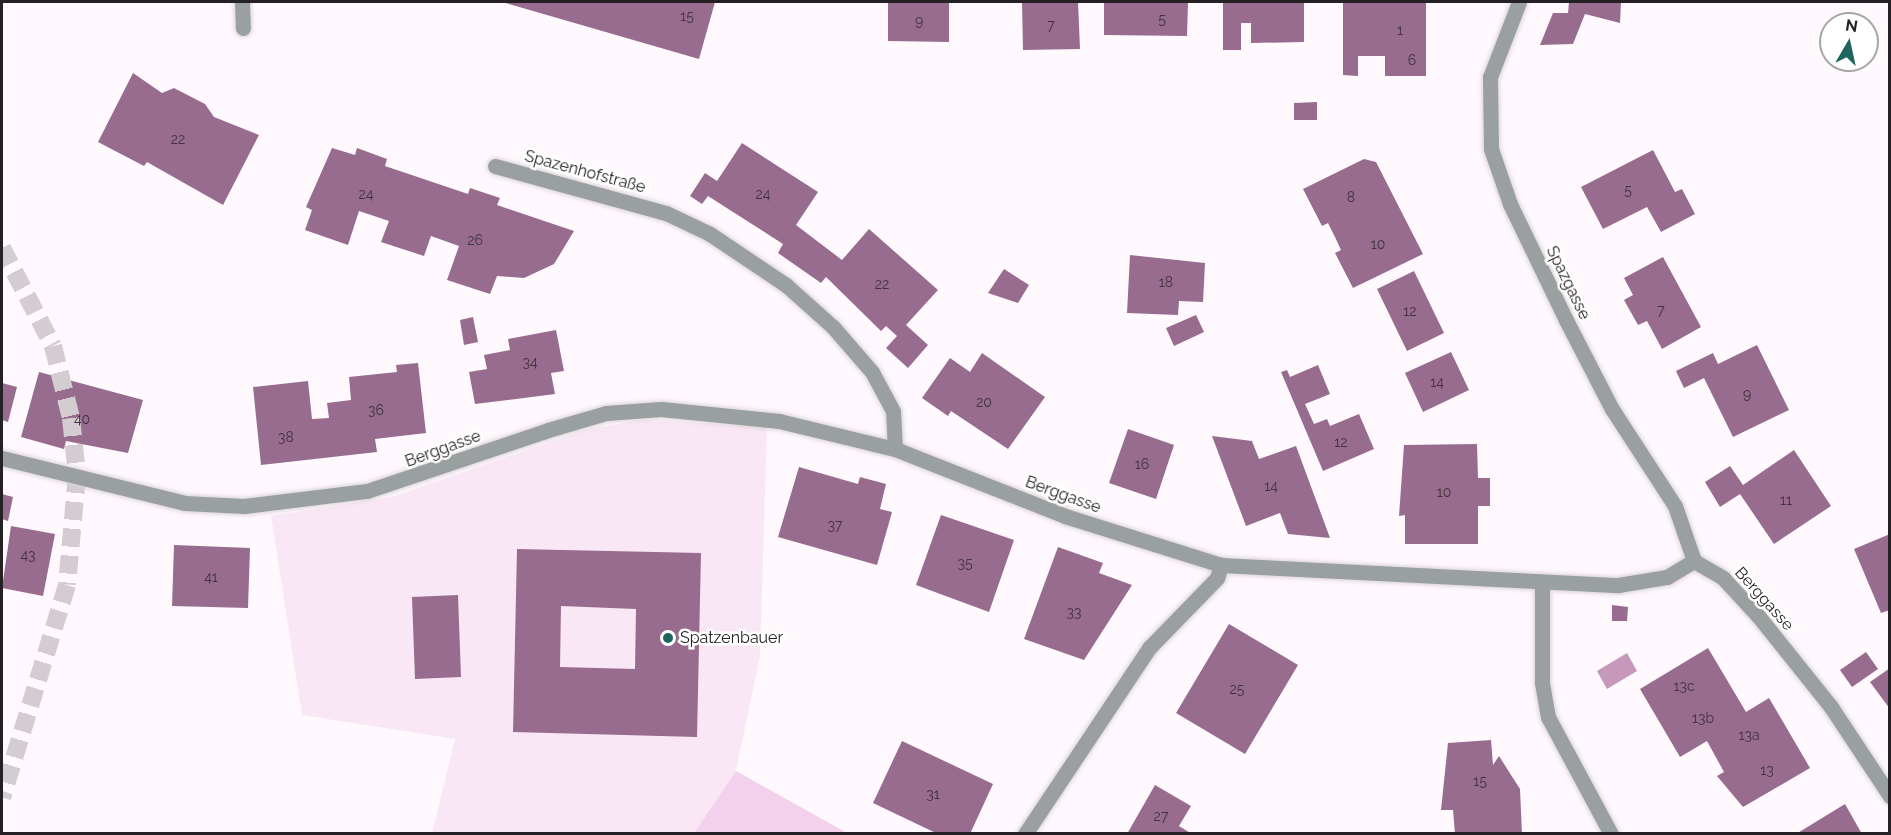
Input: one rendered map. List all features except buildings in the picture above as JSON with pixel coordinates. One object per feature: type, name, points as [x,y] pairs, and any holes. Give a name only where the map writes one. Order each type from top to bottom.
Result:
[{"type":"street","points":[[242,2],[243,28]]},
{"type":"street","name":"Spazgasse","points":[[1519,2],[1490,77],[1491,149],[1509,204],[1566,320],[1612,409],[1675,506],[1694,561]]},
{"type":"street","name":"Spazenhofstraße","points":[[495,166],[666,213],[710,234],[786,285],[833,327],[872,372],[893,411],[895,449]]},
{"type":"street","name":"Berggasse","points":[[2,458],[185,503],[244,506],[309,501],[410,480],[606,413],[717,413],[779,421],[895,449],[1065,516],[1221,565],[1542,583],[1618,585],[1667,577],[1694,561],[1723,578],[1759,617],[1830,707],[1890,796]]},
{"type":"street","points":[[1024,834],[1149,648],[1217,578],[1221,565]]},
{"type":"street","points":[[1542,583],[1542,682],[1548,717],[1611,834]]},
{"type":"shaded area","points":[[645,420],[767,427],[760,656],[736,771],[694,833],[432,833],[455,739],[302,715],[271,516],[392,497],[588,429]]},
{"type":"shaded area","points":[[1627,653],[1637,671],[1607,689],[1597,671]]},
{"type":"shaded area","points":[[736,771],[847,833],[694,833]]},
{"type":"tunnel","points":[[2,248],[53,346],[71,418],[77,475],[67,585],[2,797]]},
{"type":"place","name":"Spatzenbauer","points":[[668,638]]}]
